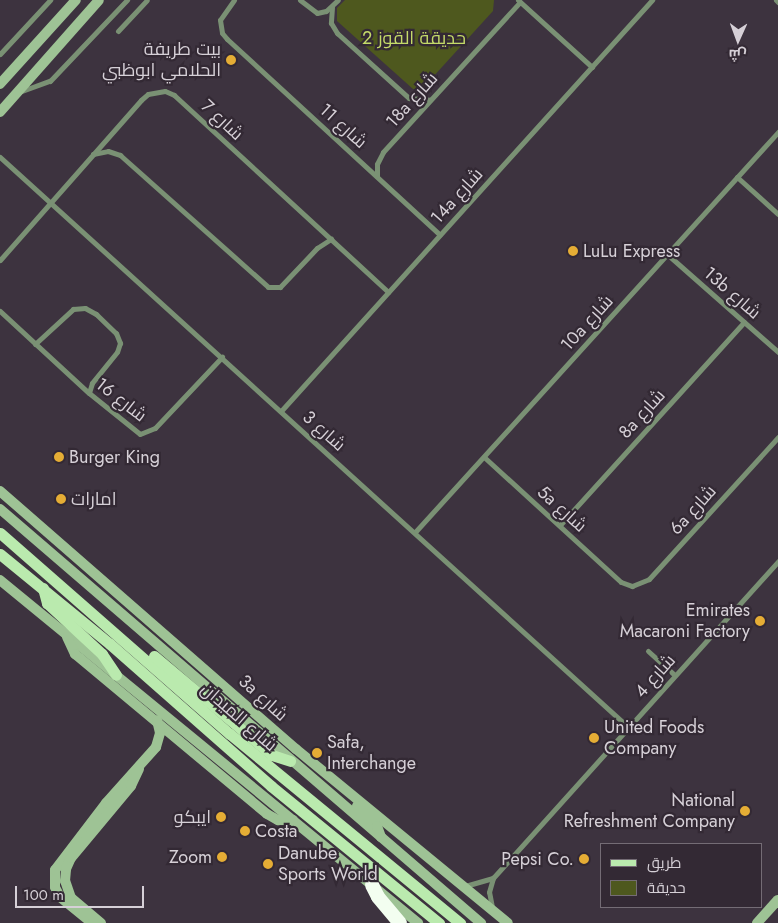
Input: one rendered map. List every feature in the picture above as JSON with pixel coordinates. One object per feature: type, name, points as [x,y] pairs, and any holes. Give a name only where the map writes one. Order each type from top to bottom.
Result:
[{"type":"highway","points":[[372,885],[378,897],[400,923]]},
{"type":"main road","points":[[0,84],[76,0]]},
{"type":"main road","points":[[0,112],[99,0]]},
{"type":"main road","name":"3a شارع","points":[[0,491],[332,778],[508,923]]},
{"type":"main road","points":[[0,507],[17,505]]},
{"type":"main road","points":[[0,507],[290,762],[481,923]]},
{"type":"main road","name":"شارع الميدان","points":[[0,533],[230,734],[460,923]]},
{"type":"main road","name":"شارع الميدان","points":[[0,554],[43,588],[264,780],[439,923]]},
{"type":"main road","points":[[0,580],[67,637],[418,923]]},
{"type":"main road","points":[[43,588],[48,603],[102,654],[116,675]]},
{"type":"main road","points":[[126,616],[155,632],[227,687]]},
{"type":"main road","points":[[118,635],[138,643],[272,754],[290,762]]},
{"type":"main road","points":[[67,637],[75,654],[182,740],[267,814],[278,820],[293,820]]},
{"type":"main road","points":[[156,719],[160,733],[156,747]]},
{"type":"main road","points":[[92,923],[60,897],[55,887],[55,870],[106,803],[156,747],[169,739],[182,740]]},
{"type":"main road","points":[[101,923],[71,898],[66,887],[66,869],[71,858],[131,786],[139,768]]},
{"type":"main road","points":[[332,778],[377,826],[381,838]]},
{"type":"main road","points":[[757,923],[778,900]]},
{"type":"street","points":[[0,54],[50,0]]},
{"type":"street","points":[[16,93],[50,81],[127,0]]},
{"type":"street","points":[[118,31],[147,0]]},
{"type":"street","name":"شارع 11","points":[[234,0],[220,20],[222,33],[226,39],[440,235]]},
{"type":"street","points":[[300,0],[317,13],[332,7],[338,0]]},
{"type":"street","name":"14a شارع","points":[[281,411],[652,0]]},
{"type":"street","points":[[519,1],[592,67]]},
{"type":"street","name":"18a شارع","points":[[377,177],[377,164],[383,152],[519,1]]},
{"type":"street","points":[[332,7],[331,23],[337,33],[409,98],[430,100]]},
{"type":"street","name":"شارع 7","points":[[51,203],[148,94],[165,91],[174,95],[388,292]]},
{"type":"street","name":"10a شارع","points":[[416,532],[778,132]]},
{"type":"street","points":[[93,154],[108,151],[120,155],[268,287],[280,287],[318,248],[331,240]]},
{"type":"street","name":"شارع 3","points":[[0,157],[416,532],[628,727]]},
{"type":"street","points":[[737,177],[778,214]]},
{"type":"street","points":[[0,260],[51,203]]},
{"type":"street","name":"13b شارع","points":[[667,254],[778,352]]},
{"type":"street","points":[[35,344],[73,309],[86,308],[96,314],[116,333],[120,343],[117,352],[92,383],[90,393]]},
{"type":"street","name":"شارع 16","points":[[0,311],[135,432],[146,434],[155,428],[222,357]]},
{"type":"street","name":"8a شارع","points":[[560,525],[744,322]]},
{"type":"street","name":"6a شارع","points":[[621,582],[638,586],[649,579],[778,437]]},
{"type":"street","name":"5a شارع","points":[[484,457],[621,582]]},
{"type":"street","name":"شارع 4","points":[[493,878],[778,561]]},
{"type":"street","points":[[648,651],[675,675]]},
{"type":"street","points":[[465,886],[493,878]]},
{"type":"street","points":[[493,878],[489,892],[493,910]]},
{"type":"green space","name":"حديقة القوز 2","points":[[345,0],[494,0],[493,11],[422,89],[413,89],[337,21],[337,8]]},
{"type":"place","name":"بيت طريفة الحلامي ابوظبي","points":[[231,60]]},
{"type":"place","name":"LuLu Express","points":[[573,251]]},
{"type":"place","name":"Burger King","points":[[59,457]]},
{"type":"place","name":"امارات","points":[[61,499]]},
{"type":"place","name":"Emirates Macaroni Factory","points":[[760,621]]},
{"type":"place","name":"United Foods Company","points":[[594,738]]},
{"type":"place","name":"Safa, Interchange","points":[[317,753]]},
{"type":"place","name":"National Refreshment Company","points":[[745,811]]},
{"type":"place","name":"ايبكو","points":[[221,817]]},
{"type":"place","name":"Costa","points":[[245,831]]},
{"type":"place","name":"Zoom","points":[[222,857]]},
{"type":"place","name":"Pepsi Co.","points":[[584,859]]},
{"type":"place","name":"Danube Sports World","points":[[268,864]]}]
